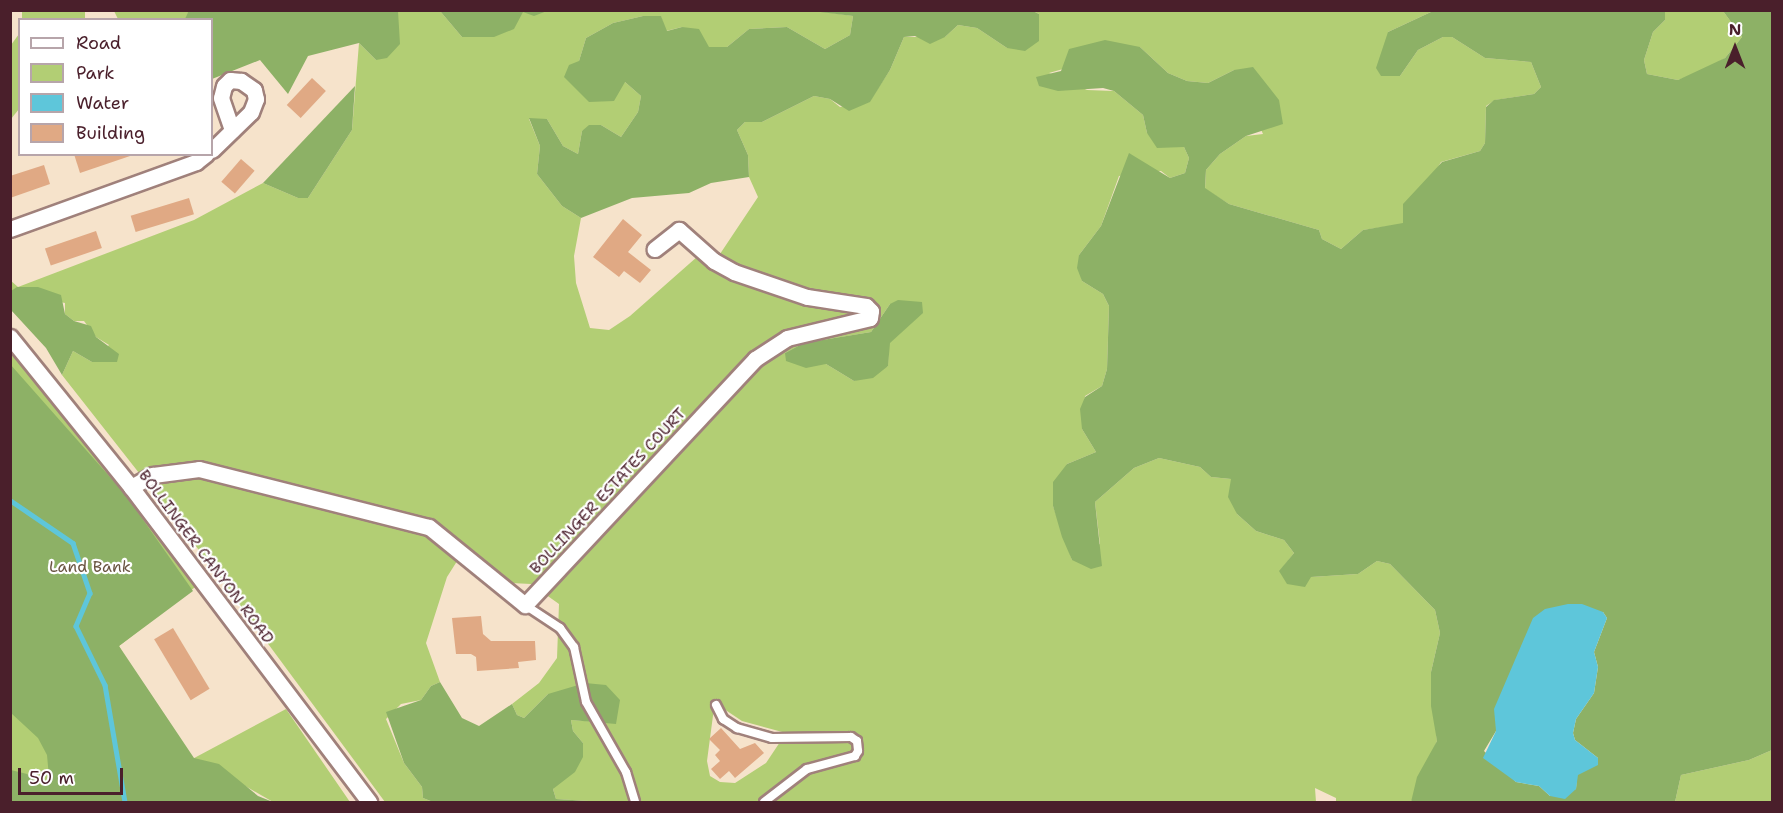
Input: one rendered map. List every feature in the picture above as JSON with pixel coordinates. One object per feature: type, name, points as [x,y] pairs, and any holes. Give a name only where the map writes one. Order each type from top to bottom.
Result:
[{"type":"street","points":[[213,149],[232,130]]},
{"type":"street","points":[[10,229],[196,162],[204,156]]},
{"type":"street","name":"BOLLINGER ESTATES COURT","points":[[525,605],[755,358],[787,338],[870,318],[871,311],[866,306],[807,297],[734,272],[714,261],[679,230],[655,249]]},
{"type":"street","name":"BOLLINGER CANYON ROAD","points":[[10,337],[131,487],[369,802]]},
{"type":"street","points":[[131,487],[174,470],[199,469],[429,527],[525,605]]},
{"type":"lane","points":[[525,605],[560,628],[574,647],[586,702],[626,772],[635,802]]},
{"type":"lane","points":[[716,705],[723,719],[737,728],[772,738],[851,737],[857,741],[855,756],[807,769],[764,802]]},
{"type":"green space","points":[[189,10],[398,11],[400,44],[387,58],[376,60],[359,43],[308,56],[288,94],[260,60],[213,79],[213,18],[185,18]]},
{"type":"green space","points":[[812,10],[853,16],[850,35],[825,49],[787,27],[749,29],[727,47],[708,47],[682,27],[666,31],[661,17],[643,16],[613,23],[586,38],[579,61],[625,82],[641,96],[638,112],[621,137],[601,125],[582,131],[578,154],[563,146],[547,119],[529,119],[540,146],[537,174],[562,206],[581,218],[574,256],[576,283],[590,328],[609,330],[630,316],[706,249],[718,257],[758,197],[749,177],[748,155],[737,130],[745,122],[762,122],[814,96],[830,99],[840,107],[869,102],[890,70],[904,37],[945,37],[958,25],[977,28],[1007,48],[1039,14],[1033,11],[1433,11],[1388,32],[1400,76],[1418,50],[1443,37],[1452,37],[1485,58],[1531,62],[1541,87],[1534,94],[1495,100],[1486,106],[1485,143],[1480,151],[1441,162],[1403,224],[1363,230],[1341,249],[1322,239],[1319,230],[1229,204],[1205,189],[1206,170],[1220,154],[1246,136],[1263,134],[1234,70],[1208,83],[1187,81],[1168,73],[1140,47],[1049,73],[1087,90],[1114,91],[1143,115],[1147,133],[1184,147],[1189,158],[1185,173],[1170,178],[1161,171],[1119,176],[1101,226],[1079,255],[1082,281],[1103,294],[1109,306],[1107,369],[1102,386],[1085,396],[1082,429],[1096,452],[1067,464],[1053,506],[1072,560],[1100,544],[1095,502],[1134,468],[1159,458],[1200,467],[1211,477],[1231,479],[1237,514],[1256,531],[1284,540],[1294,553],[1280,571],[1311,577],[1358,574],[1377,561],[1390,564],[1435,610],[1440,633],[1431,672],[1437,741],[1411,802],[1336,802],[1336,798],[1315,788],[1316,802],[605,802],[556,799],[553,789],[583,743],[573,731],[571,720],[599,722],[548,694],[524,718],[517,715],[512,704],[539,683],[557,658],[559,604],[531,584],[511,583],[466,547],[447,577],[426,643],[440,682],[431,686],[421,700],[401,704],[386,719],[404,763],[422,787],[423,798],[433,802],[385,802],[187,534],[62,375],[73,351],[92,362],[109,345],[96,337],[84,321],[74,321],[65,314],[65,303],[11,291],[10,280],[18,287],[194,220],[263,183],[298,198],[308,198],[352,130],[359,43],[376,60],[398,11],[440,11],[462,37],[523,11]],"holes":[[[890,304],[888,366],[854,381],[826,364],[785,353],[805,343],[871,332]],[[721,707],[742,721],[786,733],[766,763],[735,783],[720,782],[710,776],[707,761],[714,708]]]},
{"type":"green space","points":[[22,11],[85,11],[85,18],[22,18]]},
{"type":"green space","points":[[114,11],[189,11],[186,18],[118,18]]},
{"type":"green space","points":[[440,11],[547,11],[534,16],[523,12],[514,29],[494,37],[462,37]]},
{"type":"green space","points":[[812,11],[1033,11],[1039,14],[1039,41],[1025,51],[1007,48],[977,28],[958,25],[945,37],[930,44],[915,36],[904,37],[890,70],[870,102],[849,111],[830,99],[814,96],[762,122],[745,122],[737,130],[748,155],[749,177],[711,183],[689,193],[632,198],[581,218],[562,206],[537,174],[540,146],[529,118],[547,119],[563,146],[578,154],[582,131],[589,125],[601,125],[621,137],[638,112],[641,96],[625,82],[614,101],[589,102],[564,77],[569,65],[579,61],[586,38],[613,23],[643,16],[661,16],[667,31],[682,27],[699,29],[709,47],[727,47],[749,29],[787,27],[825,49],[850,35],[853,16]]},
{"type":"green space","points":[[1433,11],[1665,11],[1665,20],[1653,32],[1644,60],[1647,74],[1678,80],[1725,58],[1742,37],[1723,11],[1772,11],[1772,750],[1749,760],[1681,775],[1675,802],[1411,802],[1417,777],[1437,741],[1431,706],[1431,672],[1440,633],[1435,610],[1390,564],[1377,561],[1358,574],[1311,577],[1305,587],[1287,584],[1279,571],[1294,553],[1284,540],[1256,531],[1237,514],[1228,497],[1231,479],[1211,477],[1200,467],[1159,458],[1134,468],[1095,502],[1102,566],[1091,569],[1072,560],[1062,537],[1053,506],[1053,482],[1067,464],[1096,452],[1082,429],[1080,409],[1085,397],[1102,386],[1107,369],[1109,306],[1103,294],[1082,281],[1077,268],[1079,255],[1101,226],[1129,153],[1170,178],[1185,173],[1189,158],[1184,147],[1157,148],[1147,133],[1143,115],[1114,91],[1103,88],[1058,91],[1039,86],[1036,77],[1061,71],[1069,49],[1105,40],[1140,47],[1168,73],[1187,81],[1208,83],[1234,70],[1253,67],[1279,100],[1283,124],[1246,136],[1220,154],[1206,170],[1205,188],[1229,204],[1319,230],[1322,239],[1341,249],[1363,230],[1403,223],[1403,204],[1442,162],[1480,151],[1485,143],[1486,107],[1494,100],[1534,94],[1541,87],[1531,62],[1485,58],[1452,37],[1443,37],[1418,50],[1400,76],[1381,76],[1376,68],[1388,32]],"holes":[[[1603,612],[1607,618],[1594,652],[1598,667],[1594,693],[1576,719],[1573,733],[1575,740],[1598,758],[1577,775],[1576,789],[1550,796],[1539,786],[1516,782],[1484,751],[1496,731]]]},
{"type":"green space","points":[[1665,11],[1723,11],[1742,37],[1725,58],[1702,72],[1678,80],[1647,74],[1644,60],[1653,32],[1665,20]]},
{"type":"green space","points":[[18,35],[18,110],[11,119],[11,45]]},
{"type":"green space","points":[[355,86],[352,130],[308,198],[298,198],[263,183]]},
{"type":"green space","points":[[17,287],[38,287],[61,295],[65,314],[74,321],[91,326],[96,337],[119,354],[117,362],[92,362],[73,351],[62,375],[46,348],[11,310],[11,291]]},
{"type":"green space","points":[[898,300],[922,302],[923,313],[890,343],[888,366],[873,378],[854,381],[826,364],[806,368],[786,361],[785,353],[804,343],[871,332],[890,304]]},
{"type":"green space","name":"Land Bank","points":[[10,337],[203,581],[119,646],[154,715],[168,772],[286,709],[350,802],[273,802],[235,780],[11,802]]},
{"type":"green space","name":"Land Bank","points":[[10,364],[125,494],[193,591],[119,646],[194,758],[219,764],[258,796],[273,802],[11,802],[11,770],[27,774],[42,786],[49,777],[47,755],[38,738],[11,713]]},
{"type":"green space","points":[[440,682],[462,718],[479,726],[512,704],[517,715],[524,718],[548,694],[585,683],[606,685],[620,700],[616,724],[571,720],[573,731],[583,743],[583,757],[575,772],[553,789],[556,799],[605,802],[433,802],[423,798],[422,787],[404,763],[386,712],[421,700],[431,686]]},
{"type":"green space","points":[[1772,750],[1772,802],[1675,802],[1681,775],[1749,760]]},
{"type":"water","points":[[1568,604],[1582,604],[1603,612],[1607,618],[1594,652],[1598,667],[1594,693],[1576,719],[1573,733],[1575,740],[1598,758],[1598,765],[1578,775],[1576,789],[1565,799],[1550,796],[1539,786],[1516,782],[1483,758],[1496,731],[1494,709],[1533,618],[1545,609]]},
{"type":"building","points":[[312,78],[326,91],[301,118],[287,105]]},
{"type":"building","points":[[75,156],[130,156],[80,173]]},
{"type":"building","points":[[241,159],[255,171],[235,193],[221,182]]},
{"type":"building","points":[[44,165],[50,184],[10,198],[10,176]]},
{"type":"building","points":[[189,198],[194,214],[136,232],[131,216]]},
{"type":"building","points":[[623,219],[642,235],[628,252],[651,270],[640,283],[624,271],[619,277],[593,257]]},
{"type":"building","points":[[96,231],[102,248],[51,266],[45,249]]},
{"type":"building","points":[[481,616],[483,634],[491,641],[535,641],[536,660],[518,662],[519,668],[477,671],[476,657],[471,654],[456,654],[452,618]]},
{"type":"building","points":[[173,628],[210,689],[191,700],[154,639]]},
{"type":"building","points":[[721,728],[740,749],[755,743],[764,753],[735,778],[729,771],[720,779],[711,769],[720,761],[715,755],[720,750],[709,739]]},
{"type":"waterway","points":[[10,500],[73,543],[90,593],[76,626],[105,685],[125,802]]}]
